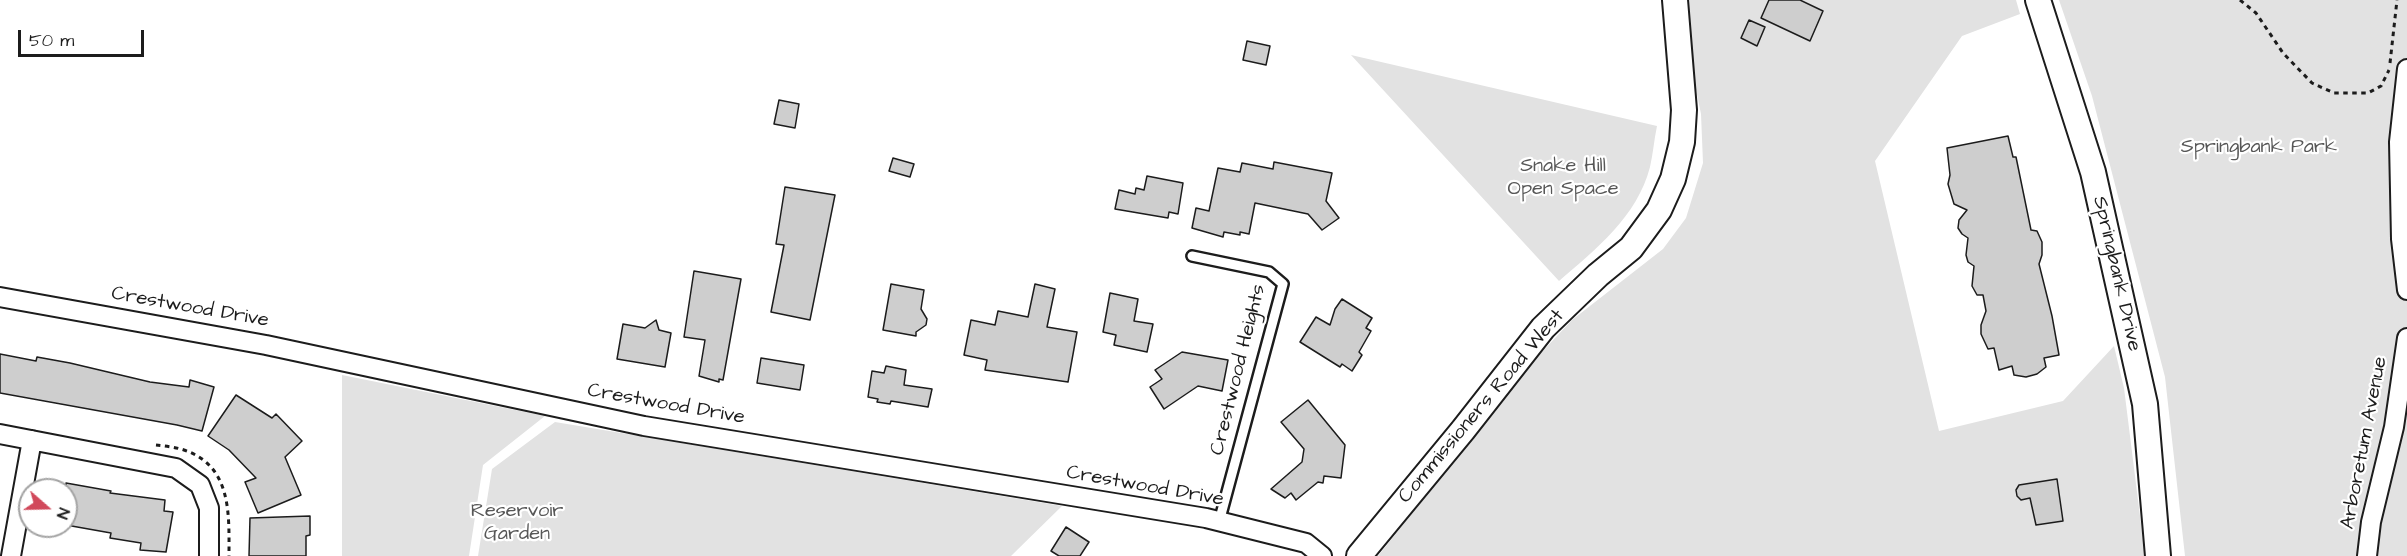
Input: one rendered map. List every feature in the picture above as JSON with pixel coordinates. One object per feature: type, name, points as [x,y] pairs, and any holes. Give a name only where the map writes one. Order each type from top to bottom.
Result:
[{"type":"main road","name":"Commissioners Road West","points":[[1359,556],[1463,430],[1543,328],[1598,275],[1631,248],[1659,210],[1673,179],[1682,142],[1684,110],[1675,0]]},
{"type":"main road","name":"Springbank Drive","points":[[2038,0],[2093,172],[2145,404],[2158,556]]},
{"type":"street","points":[[2407,69],[2399,142],[2401,239],[2407,290]]},
{"type":"street","name":"Crestwood Drive","points":[[0,297],[266,345],[644,426],[1220,522],[1306,543],[1322,556]]},
{"type":"street","name":"Arboretum Avenue","points":[[2367,556],[2371,522],[2394,427],[2407,338]]},
{"type":"street","points":[[0,434],[176,468],[200,485],[209,508],[209,556]]},
{"type":"street","points":[[11,556],[32,440]]},
{"type":"lane","name":"Crestwood Heights","points":[[1192,256],[1269,272],[1283,284],[1220,522]]},
{"type":"path","points":[[2240,0],[2256,13],[2283,53],[2312,83],[2334,93],[2368,93],[2381,86],[2389,70],[2397,0]]},
{"type":"green space","points":[[1682,0],[2016,0],[2020,14],[1962,36],[1875,161],[1939,431],[2063,401],[2114,346],[2124,388],[2145,556],[1378,556],[1539,355],[1572,320],[1663,249],[1686,218],[1703,163],[1701,114],[1691,65]]},
{"type":"green space","name":"Springbank Park","points":[[2059,0],[2407,0],[2407,556],[2185,556],[2165,377],[2092,96]]},
{"type":"green space","name":"Snake Hill Open Space","points":[[1351,55],[1657,126],[1650,167],[1644,185],[1636,201],[1614,231],[1559,281]]},
{"type":"green space","points":[[342,375],[545,416],[483,465],[469,556],[342,556]]},
{"type":"green space","name":"Reservoir Garden","points":[[555,422],[1062,506],[1011,556],[478,556],[492,469]]},
{"type":"building","points":[[1769,0],[1800,0],[1823,11],[1810,41],[1761,18]]},
{"type":"building","points":[[1749,20],[1765,27],[1757,46],[1741,38]]},
{"type":"building","points":[[1247,41],[1270,46],[1266,65],[1243,60]]},
{"type":"building","points":[[779,100],[799,104],[795,128],[774,124]]},
{"type":"building","points":[[2008,136],[2013,157],[2016,157],[2031,230],[2037,231],[2042,242],[2039,264],[2059,355],[2044,358],[2046,367],[2037,374],[2026,377],[2014,375],[2012,366],[1999,370],[1994,348],[1988,349],[1981,334],[1981,325],[1986,311],[1983,295],[1977,295],[1972,286],[1974,266],[1968,262],[1966,255],[1968,238],[1958,228],[1959,220],[1967,210],[1954,204],[1948,184],[1950,175],[1947,148]]},
{"type":"building","points":[[893,158],[914,164],[910,177],[889,171]]},
{"type":"building","points":[[1274,162],[1332,173],[1326,201],[1339,218],[1322,230],[1308,214],[1255,203],[1249,234],[1224,232],[1223,237],[1192,228],[1196,208],[1209,211],[1218,168],[1240,172],[1242,163],[1273,169]]},
{"type":"building","points":[[1147,176],[1183,183],[1178,214],[1169,212],[1168,218],[1115,209],[1119,190],[1135,194],[1136,188],[1144,190]]},
{"type":"building","points":[[785,187],[835,195],[810,320],[771,312],[784,245],[776,244]]},
{"type":"building","points":[[694,271],[741,279],[723,380],[719,379],[719,382],[699,376],[705,340],[684,337]]},
{"type":"building","points":[[891,284],[924,290],[921,309],[927,319],[926,325],[916,332],[916,336],[883,330]]},
{"type":"building","points":[[1035,284],[1055,289],[1047,327],[1077,332],[1068,382],[985,370],[987,360],[964,355],[971,320],[995,325],[998,311],[1028,317]]},
{"type":"building","points":[[1110,293],[1138,299],[1134,321],[1153,324],[1147,352],[1114,345],[1116,335],[1103,332]]},
{"type":"building","points":[[1342,299],[1372,318],[1366,328],[1371,331],[1359,352],[1362,355],[1352,371],[1342,364],[1340,367],[1300,342],[1316,317],[1330,325],[1335,309]]},
{"type":"building","points":[[656,320],[659,330],[671,333],[665,367],[617,359],[623,324],[645,328]]},
{"type":"building","points":[[1182,352],[1228,360],[1222,391],[1198,386],[1164,409],[1150,387],[1162,379],[1155,370]]},
{"type":"building","points":[[0,354],[36,361],[37,357],[70,363],[150,382],[189,387],[190,380],[214,387],[202,431],[0,393]]},
{"type":"building","points":[[761,358],[804,365],[800,390],[757,383]]},
{"type":"building","points":[[886,366],[906,370],[904,385],[932,389],[928,407],[891,401],[890,404],[877,402],[878,399],[868,397],[872,371],[884,373]]},
{"type":"building","points":[[236,395],[272,418],[276,414],[302,441],[285,457],[301,495],[258,513],[245,482],[256,478],[229,450],[208,436]]},
{"type":"building","points":[[1308,400],[1345,445],[1341,478],[1324,476],[1323,483],[1318,482],[1296,500],[1291,493],[1285,498],[1271,489],[1302,462],[1304,449],[1281,422]]},
{"type":"building","points":[[2057,479],[2063,521],[2036,525],[2030,498],[2021,500],[2016,490],[2019,485]]},
{"type":"building","points":[[78,485],[111,491],[110,493],[165,500],[164,511],[173,512],[166,552],[140,550],[141,543],[110,538],[111,533],[78,527]]},
{"type":"building","points":[[310,516],[310,535],[306,536],[306,556],[249,556],[250,518]]},
{"type":"building","points":[[1066,527],[1089,542],[1080,556],[1059,556],[1051,551]]}]
